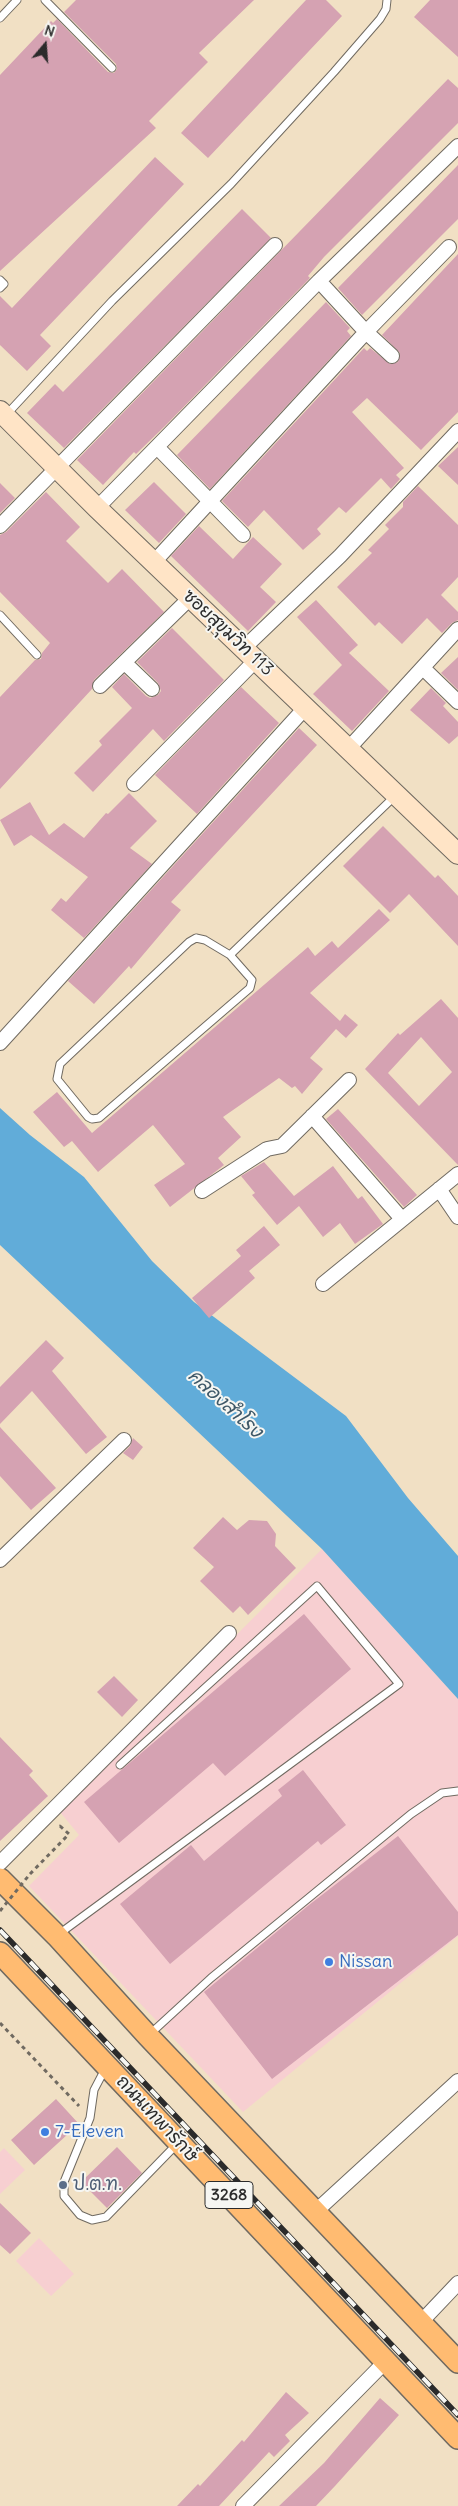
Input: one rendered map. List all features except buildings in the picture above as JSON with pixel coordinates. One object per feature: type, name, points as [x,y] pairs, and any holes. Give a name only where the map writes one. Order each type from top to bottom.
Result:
[{"type":"main road","name":"ซอยสุขุมวิท 113","points":[[2,413],[96,508],[190,598],[251,653],[458,854]]},
{"type":"main road","name":"3268","points":[[0,1879],[57,1936],[148,2036],[458,2362]]},
{"type":"main road","name":"ถนนเทพารักษ์","points":[[0,1954],[458,2438]]},
{"type":"street","points":[[96,508],[319,281],[458,146]]},
{"type":"street","points":[[0,526],[275,246]]},
{"type":"street","points":[[154,562],[209,500],[366,332],[449,247]]},
{"type":"street","points":[[319,281],[366,332],[392,356]]},
{"type":"street","points":[[134,784],[251,653],[458,430]]},
{"type":"street","points":[[157,447],[243,535]]},
{"type":"street","points":[[100,686],[190,598]]},
{"type":"street","points":[[349,748],[458,629]]},
{"type":"street","points":[[125,663],[152,689]]},
{"type":"street","points":[[423,668],[458,702]]},
{"type":"street","points":[[0,1043],[306,707]]},
{"type":"street","points":[[202,1192],[267,1149],[282,1146],[349,1080]]},
{"type":"street","points":[[312,1116],[402,1219]]},
{"type":"street","points":[[323,1284],[458,1174]]},
{"type":"street","points":[[439,1189],[458,1217]]},
{"type":"street","points":[[0,1560],[124,1440]]},
{"type":"street","points":[[0,1863],[228,1633]]},
{"type":"street","points":[[315,2212],[458,2081]]},
{"type":"street","points":[[421,2322],[458,2282]]},
{"type":"street","points":[[243,2506],[386,2361]]},
{"type":"lane","points":[[0,18],[17,0]]},
{"type":"lane","points":[[45,0],[112,68]]},
{"type":"lane","points":[[2,413],[231,184],[380,19],[386,9],[387,0]]},
{"type":"lane","points":[[0,280],[4,284],[0,288]]},
{"type":"lane","points":[[0,615],[37,655]]},
{"type":"lane","points":[[230,955],[397,794]]},
{"type":"lane","points":[[196,938],[205,940],[230,955],[252,980],[250,988],[100,1118],[92,1120],[88,1117],[57,1080],[60,1064],[189,942],[196,938]]},
{"type":"lane","points":[[57,1936],[399,1684],[317,1586],[120,1765]]},
{"type":"lane","points":[[148,2036],[211,1978],[411,1814],[442,1793],[458,1791]]},
{"type":"lane","points":[[106,2066],[94,2090],[90,2118],[64,2182],[64,2196],[80,2215],[92,2220],[106,2217],[179,2142]]},
{"type":"path","points":[[0,1911],[30,1874],[69,1834],[60,1826],[55,1831]]},
{"type":"path","points":[[0,2023],[90,2118]]},
{"type":"shaded area","points":[[322,1549],[458,1699],[458,1936],[243,2112],[29,1886],[79,1835],[60,1812]]},
{"type":"shaded area","points":[[4,2148],[25,2170],[0,2194],[0,2152]]},
{"type":"shaded area","points":[[39,2238],[74,2274],[51,2296],[16,2261]]},
{"type":"water","name":"คลองสำโรง","points":[[0,1108],[30,1135],[84,1177],[152,1261],[194,1302],[346,1416],[408,1498],[458,1556],[458,1699],[322,1549],[0,1245]]},
{"type":"railway","points":[[0,1930],[458,2415]]},
{"type":"place","name":"Nissan","points":[[329,1962]]},
{"type":"place","name":"7-Eleven","points":[[45,2132]]},
{"type":"place","name":"ป.ต.ท.","points":[[63,2185]]}]
